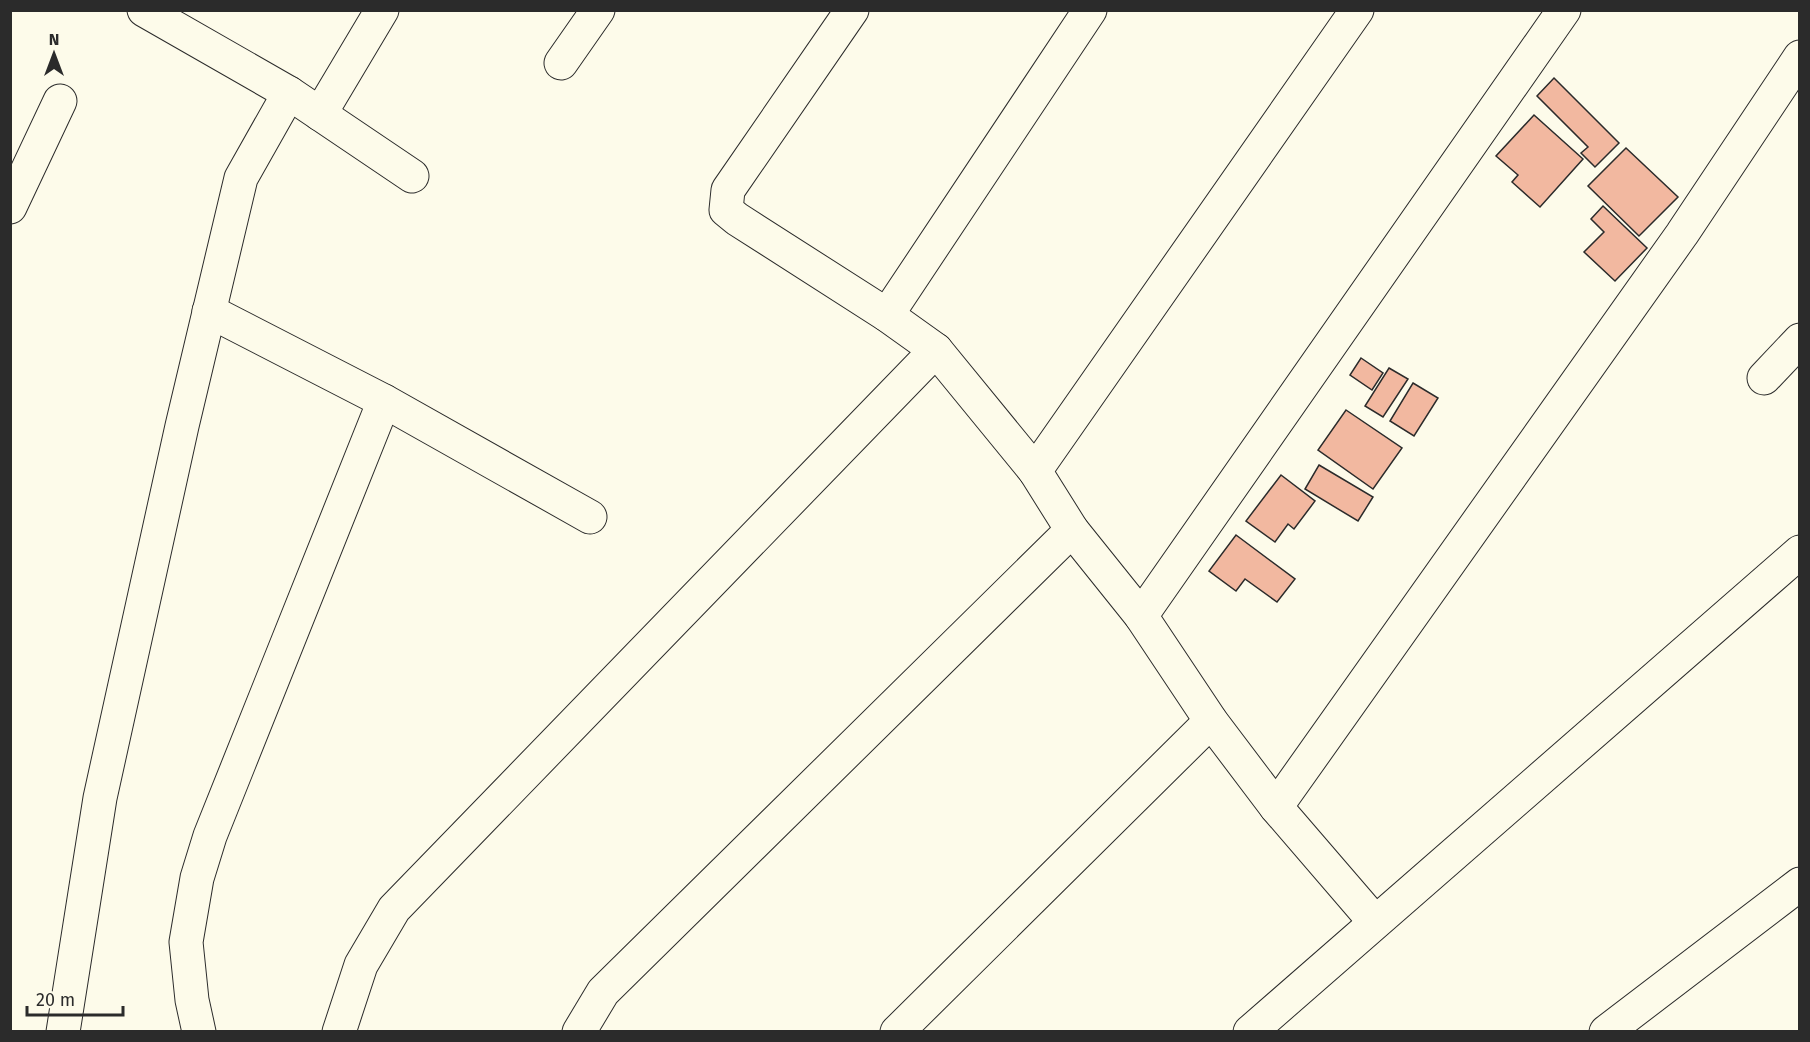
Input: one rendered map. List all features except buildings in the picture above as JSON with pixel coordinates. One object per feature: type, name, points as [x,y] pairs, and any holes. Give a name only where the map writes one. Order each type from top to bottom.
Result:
[{"type":"street","points":[[320,114],[382,10]]},
{"type":"street","points":[[561,63],[598,10]]},
{"type":"street","points":[[852,10],[728,190],[726,210],[887,315],[936,350],[1035,471],[1072,530],[1141,616],[1211,722],[1276,807],[1375,922]]},
{"type":"street","points":[[887,315],[1090,10]]},
{"type":"street","points":[[1035,471],[1357,10]]},
{"type":"street","points":[[1141,616],[1564,10]]},
{"type":"street","points":[[151,12],[289,93],[412,176]]},
{"type":"street","points":[[1276,807],[1682,234],[1800,57]]},
{"type":"street","points":[[63,1032],[100,798],[241,178],[289,93]]},
{"type":"street","points":[[10,207],[60,101]]},
{"type":"street","points":[[209,311],[384,401],[590,518]]},
{"type":"street","points":[[1764,378],[1800,340]]},
{"type":"street","points":[[339,1032],[361,965],[394,909],[936,350]]},
{"type":"street","points":[[199,1032],[192,1000],[186,942],[197,878],[210,836],[384,401]]},
{"type":"street","points":[[579,1032],[603,992],[1072,530]]},
{"type":"street","points":[[1250,1032],[1800,552]]},
{"type":"street","points":[[897,1032],[1211,722]]},
{"type":"street","points":[[1606,1032],[1800,884]]}]
